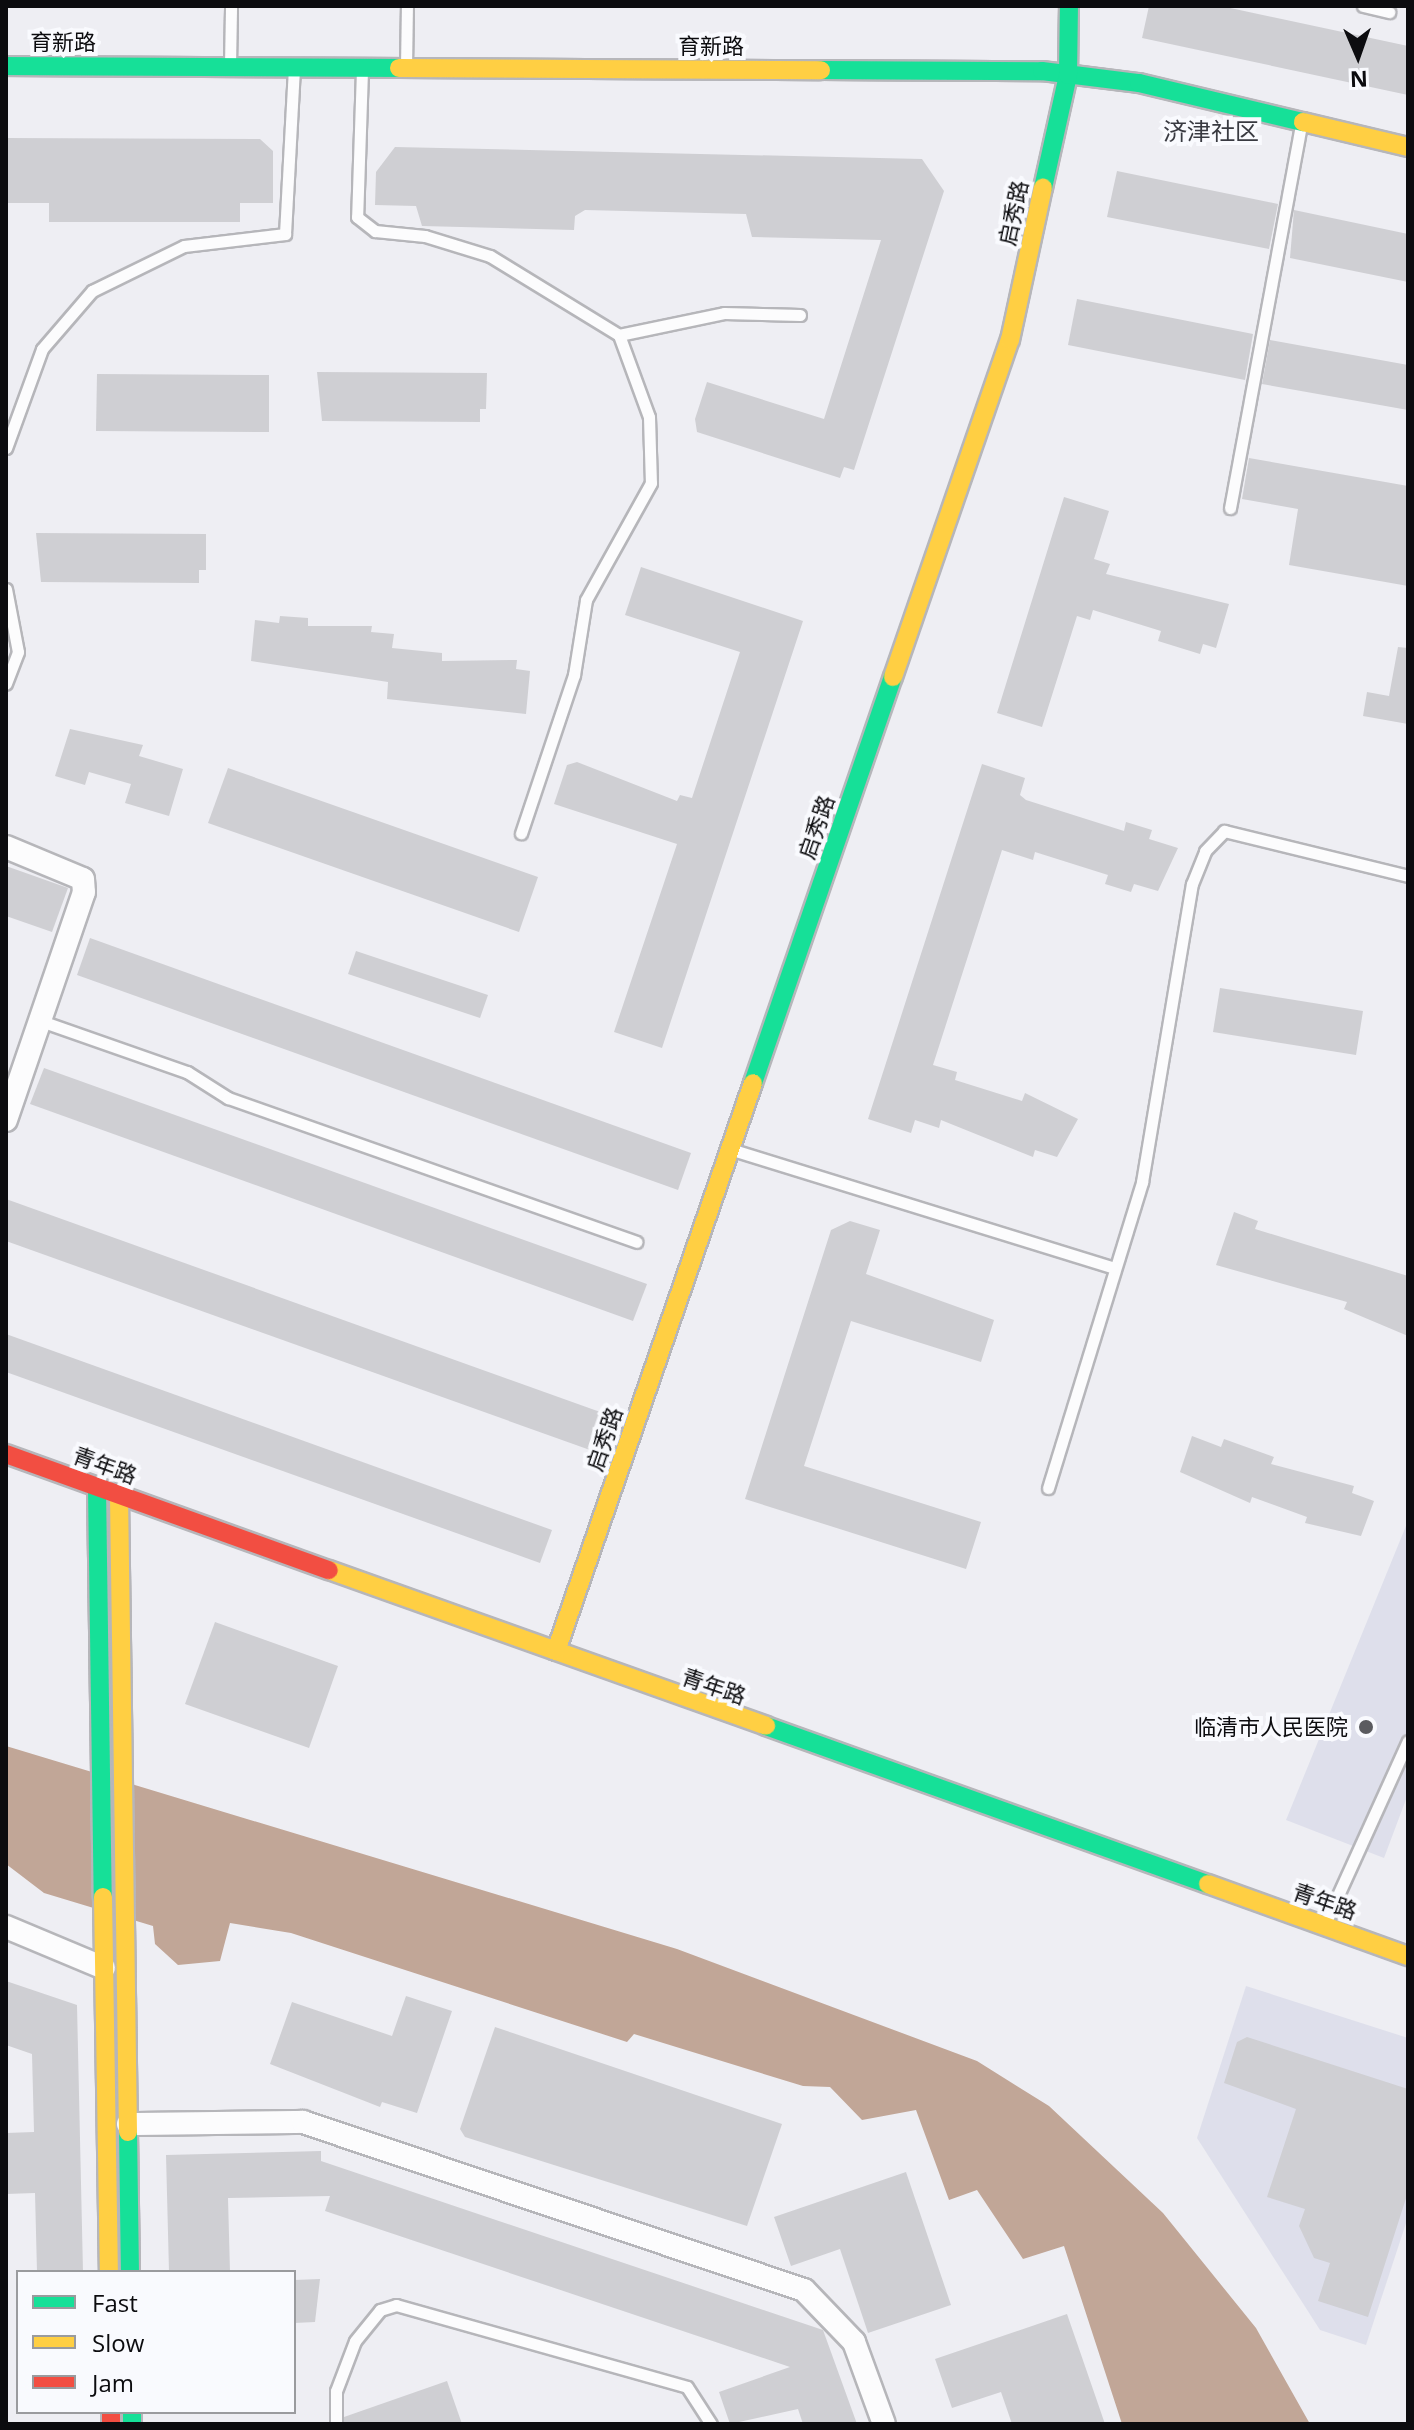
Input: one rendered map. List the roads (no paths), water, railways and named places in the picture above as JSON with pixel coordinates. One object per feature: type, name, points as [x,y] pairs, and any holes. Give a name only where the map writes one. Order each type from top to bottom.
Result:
[{"type":"street","name":"启秀路","points":[[556,1651],[1010,340],[1068,75],[1069,6]]},
{"type":"street","name":"育新路","points":[[6,66],[1068,75],[1408,147]]},
{"type":"street","points":[[6,847],[83,879],[81,911],[6,1120]]},
{"type":"street","name":"青年路","points":[[6,1454],[1408,1956]]},
{"type":"street","points":[[97,1488],[109,2270]]},
{"type":"street","points":[[119,1496],[130,2270]]},
{"type":"street","points":[[6,1927],[104,1968]]},
{"type":"street","points":[[128,2124],[303,2122],[804,2290],[854,2342],[884,2424]]},
{"type":"lane","points":[[230,67],[231,6]]},
{"type":"lane","points":[[406,68],[407,6]]},
{"type":"lane","points":[[1363,6],[1389,12]]},
{"type":"lane","points":[[6,448],[42,349],[92,291],[184,246],[285,234],[294,67]]},
{"type":"lane","points":[[362,68],[357,217],[375,231],[425,236],[490,256],[619,335],[649,417],[651,483],[586,600],[574,675],[521,833]]},
{"type":"lane","points":[[1230,508],[1301,123]]},
{"type":"lane","points":[[619,335],[724,313],[800,315]]},
{"type":"lane","points":[[6,589],[18,652],[6,684]]},
{"type":"lane","points":[[1048,1488],[1142,1182],[1192,884],[1216,835],[1224,831],[1408,876]]},
{"type":"lane","points":[[41,1021],[187,1072],[228,1098],[636,1242]]},
{"type":"lane","points":[[730,1149],[1114,1268]]},
{"type":"lane","points":[[1323,1926],[1408,1741]]},
{"type":"lane","points":[[336,2424],[336,2391],[355,2341],[380,2310],[396,2305],[687,2387],[711,2424]]},
{"type":"place","name":"临清市人民医院","points":[[1366,1727]]},
{"type":"district","name":"济津社区","points":[[1211,131]]}]
